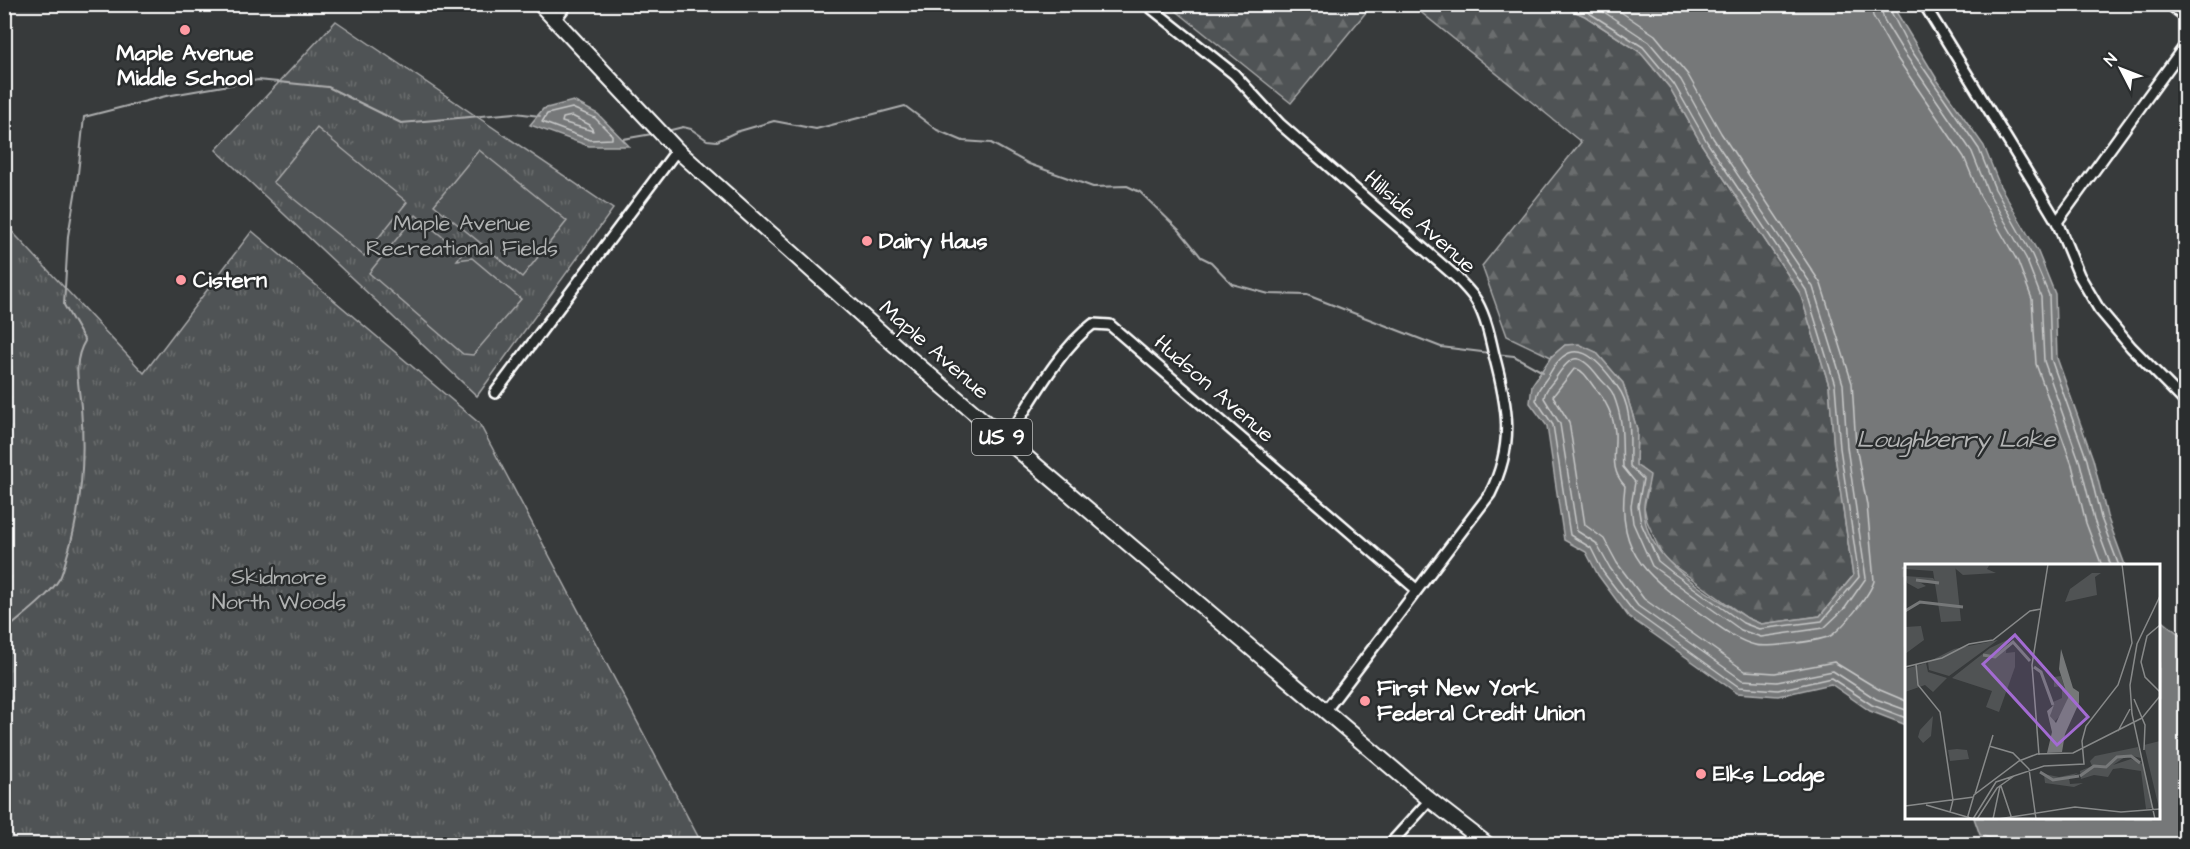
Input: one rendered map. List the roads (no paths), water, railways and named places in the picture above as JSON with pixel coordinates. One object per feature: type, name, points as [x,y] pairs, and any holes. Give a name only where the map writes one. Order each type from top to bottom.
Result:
[{"type":"main road","name":"Maple Avenue","points":[[540,4],[677,150],[1006,440],[1430,800],[1487,844]]},
{"type":"street","points":[[555,20],[567,4]]},
{"type":"street","name":"Hillside Avenue","points":[[1146,4],[1234,74],[1280,124],[1456,278],[1477,302],[1493,348],[1506,400],[1508,431],[1505,455],[1497,480],[1490,494],[1326,710]]},
{"type":"street","points":[[1924,4],[2056,222],[2075,266],[2100,309],[2132,347],[2186,403]]},
{"type":"street","points":[[2169,4],[2186,17]]},
{"type":"street","points":[[2056,222],[2186,44]]},
{"type":"street","points":[[495,393],[677,150]]},
{"type":"street","name":"Hudson Avenue","points":[[1006,440],[1061,359],[1083,331],[1093,324],[1110,325],[1416,589]]},
{"type":"street","points":[[1390,844],[1430,800]]},
{"type":"water","name":"Loughberry Lake","points":[[1560,5],[1892,5],[1938,81],[1984,146],[2000,186],[2038,252],[2055,294],[2057,358],[2093,459],[2107,516],[2125,564],[1905,564],[1905,725],[1870,711],[1831,684],[1778,696],[1737,693],[1628,616],[1598,575],[1586,552],[1564,540],[1547,426],[1530,403],[1532,385],[1551,357],[1565,345],[1579,344],[1596,352],[1623,383],[1637,429],[1636,465],[1650,475],[1644,503],[1647,526],[1654,543],[1681,573],[1747,618],[1761,624],[1820,616],[1853,576],[1834,449],[1829,385],[1800,293],[1702,145],[1670,88],[1640,52],[1585,16]]},
{"type":"water","points":[[573,101],[598,114],[629,146],[589,146],[530,125],[543,109]]},
{"type":"water","points":[[2160,619],[2185,639],[2185,844],[2006,844],[1980,835],[1974,819],[2160,819]]},
{"type":"waterway","points":[[4,632],[42,600],[60,578],[72,538],[79,501],[83,445],[77,365],[85,341],[64,305],[68,236],[77,183],[84,117],[166,96],[258,80],[328,87],[401,123],[515,113],[540,116]]},
{"type":"waterway","points":[[667,131],[683,127],[691,129],[707,140],[717,141],[736,132],[774,121],[816,129],[905,106],[937,130],[963,141],[991,143],[1029,164],[1093,187],[1127,186],[1140,192],[1180,231],[1201,257],[1211,262],[1232,284],[1269,294],[1307,295],[1441,347],[1490,353]]},
{"type":"waterway","points":[[623,139],[652,134]]},
{"type":"waterway","points":[[1496,354],[1514,356],[1543,372]]},
{"type":"place","name":"Maple Avenue Middle School","points":[[185,30]]},
{"type":"place","name":"Dairy Haus","points":[[867,241]]},
{"type":"place","name":"Cistern","points":[[181,280]]},
{"type":"place","name":"First New York Federal Credit Union","points":[[1365,701]]},
{"type":"place","name":"Elks Lodge","points":[[1701,774]]},
{"type":"park label","name":"Maple Avenue Recreational Fields","points":[[462,236]]},
{"type":"park label","name":"Skidmore North Woods","points":[[279,590]]}]
